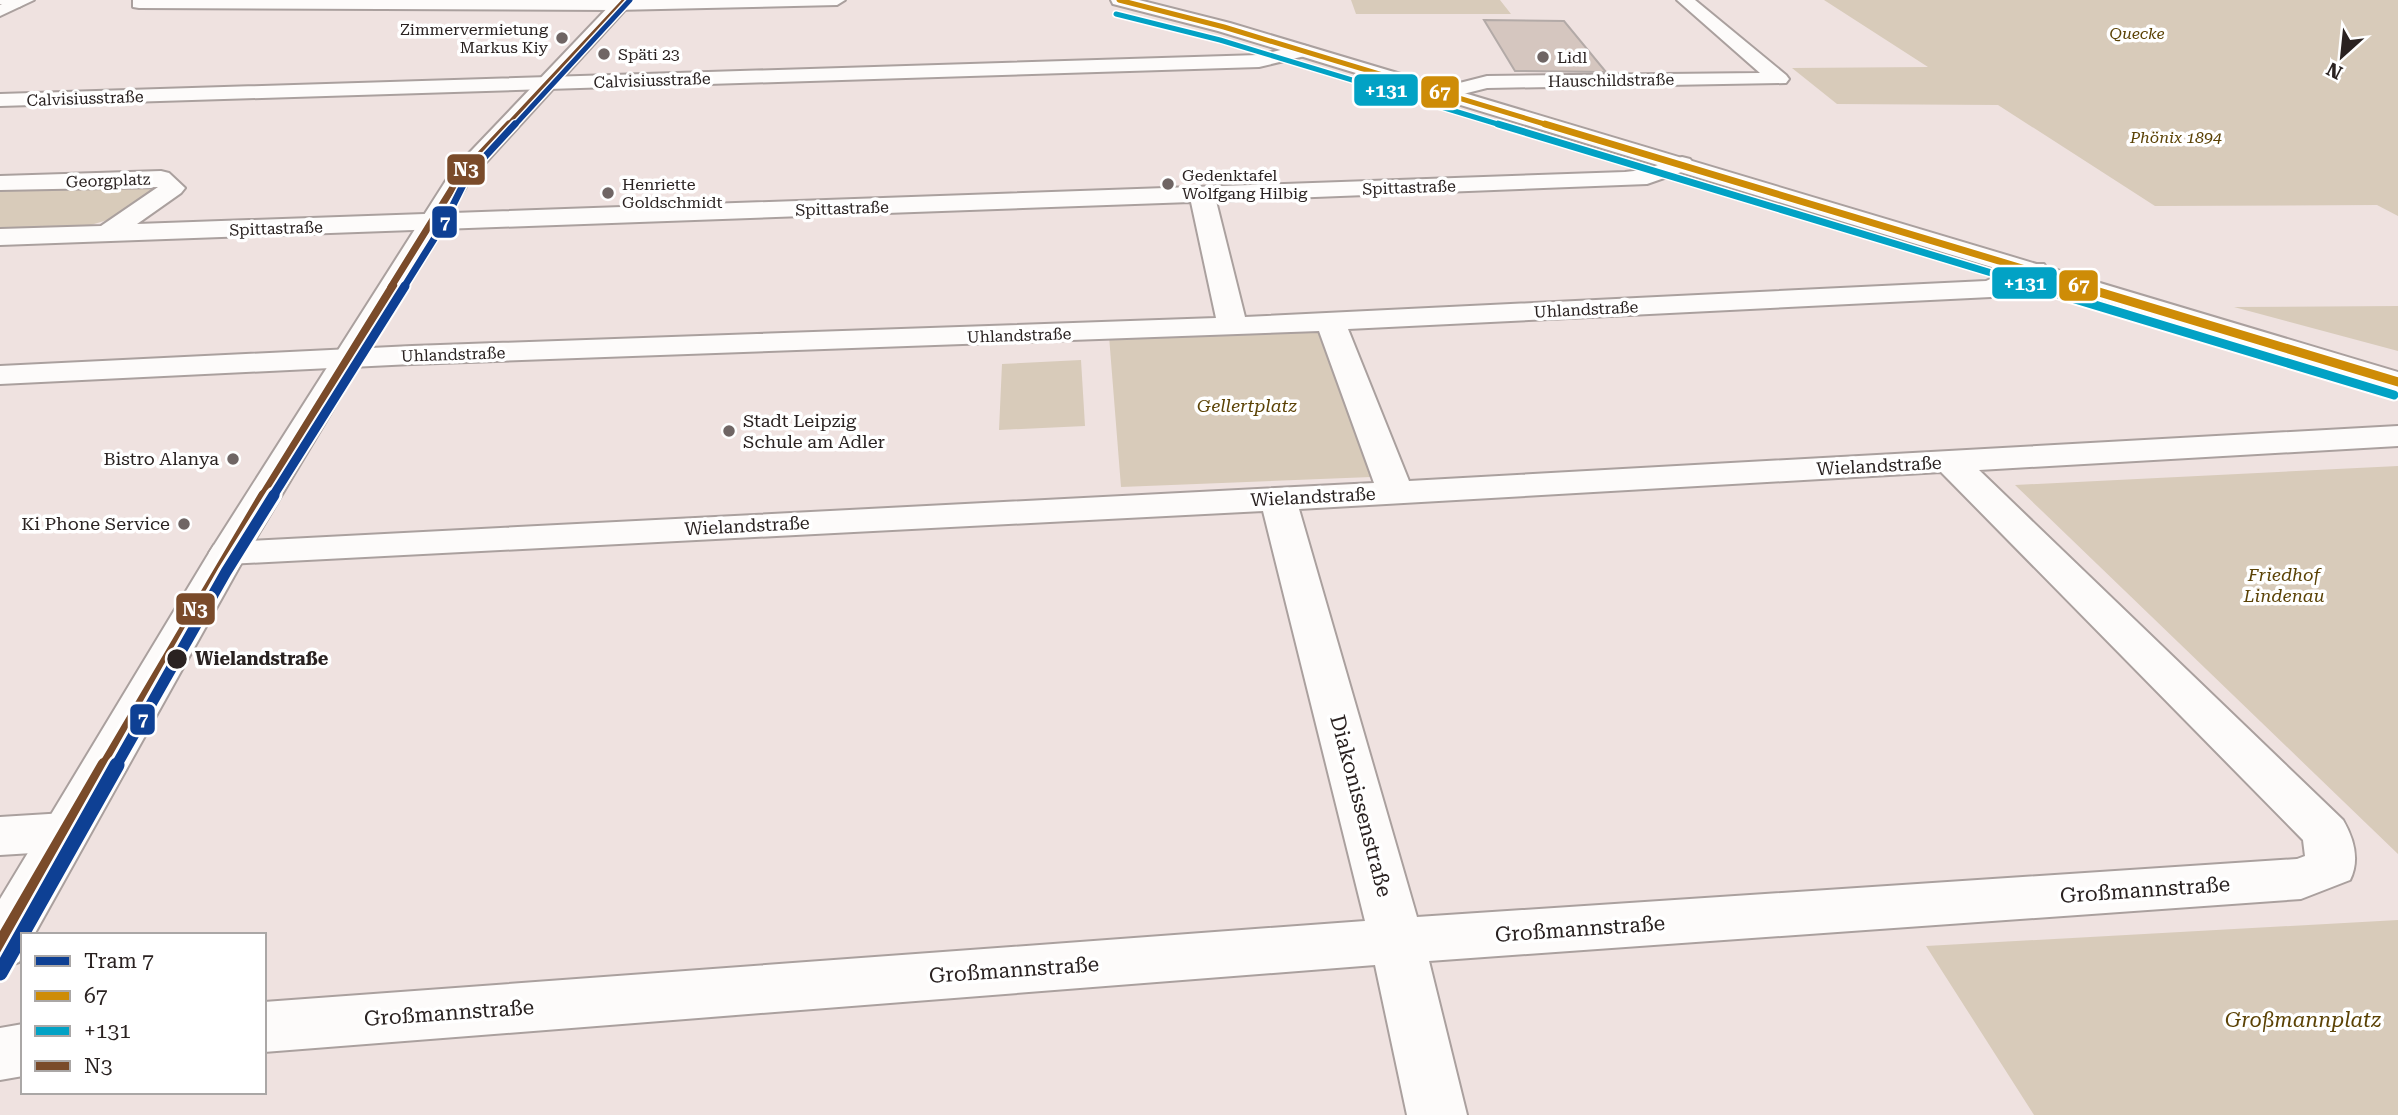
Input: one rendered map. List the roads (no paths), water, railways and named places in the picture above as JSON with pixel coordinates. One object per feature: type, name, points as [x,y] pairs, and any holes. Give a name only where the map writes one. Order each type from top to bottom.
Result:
[{"type":"street","points":[[139,3],[837,0]]},
{"type":"street","points":[[1119,0],[1224,27],[1682,163],[2398,382]]},
{"type":"street","points":[[1144,0],[1218,22],[1224,27]]},
{"type":"street","name":"Hauschildstraße","points":[[1443,93],[1488,82],[1779,79],[1685,0]]},
{"type":"street","points":[[0,10],[16,1]]},
{"type":"street","points":[[0,946],[228,553],[460,176],[623,3]]},
{"type":"street","name":"Calvisiusstraße","points":[[0,100],[1259,61],[1302,51]]},
{"type":"street","name":"Spittastraße","points":[[0,237],[1625,179],[1647,177],[1682,163]]},
{"type":"street","name":"Georgplatz","points":[[0,183],[161,178],[173,188],[106,234]]},
{"type":"street","points":[[1202,195],[1233,327]]},
{"type":"street","name":"Uhlandstraße","points":[[0,375],[349,359],[1233,327],[1991,289],[2034,270]]},
{"type":"street","points":[[1330,322],[1396,494]]},
{"type":"street","name":"Wielandstraße","points":[[228,553],[1396,494],[2398,436]]},
{"type":"street","name":"Großmannstraße","points":[[266,1027],[1397,941],[2301,879],[2332,866],[2326,833],[1949,461]]},
{"type":"street","name":"Diakonissenstraße","points":[[1278,498],[1397,941],[1437,1115]]},
{"type":"street","points":[[0,836],[65,832]]},
{"type":"street","points":[[0,1054],[21,1050]]},
{"type":"tram line","name":"7","points":[[23,933],[226,572],[444,223],[468,175],[630,0]]},
{"type":"tram line","name":"7","points":[[0,973],[21,936]]},
{"type":"place","name":"Zimmervermietung Markus Kiy","points":[[562,38]]},
{"type":"place","name":"Späti 23","points":[[604,54]]},
{"type":"place","name":"Lidl","points":[[1543,57]]},
{"type":"place","name":"Gedenktafel Wolfgang Hilbig","points":[[1168,184]]},
{"type":"place","name":"Henriette Goldschmidt","points":[[608,193]]},
{"type":"place","name":"Stadt Leipzig Schule am Adler","points":[[729,431]]},
{"type":"place","name":"Bistro Alanya","points":[[233,459]]},
{"type":"place","name":"Ki Phone Service","points":[[184,524]]},
{"type":"place","name":"Wielandstraße","points":[[177,659]]},
{"type":"park label","name":"Quecke","points":[[2137,33]]},
{"type":"park label","name":"Phönix 1894","points":[[2176,137]]},
{"type":"park label","name":"Gellertplatz","points":[[1247,406]]},
{"type":"park label","name":"Friedhof Lindenau","points":[[2284,585]]},
{"type":"park label","name":"Großmannplatz","points":[[2303,1020]]}]
